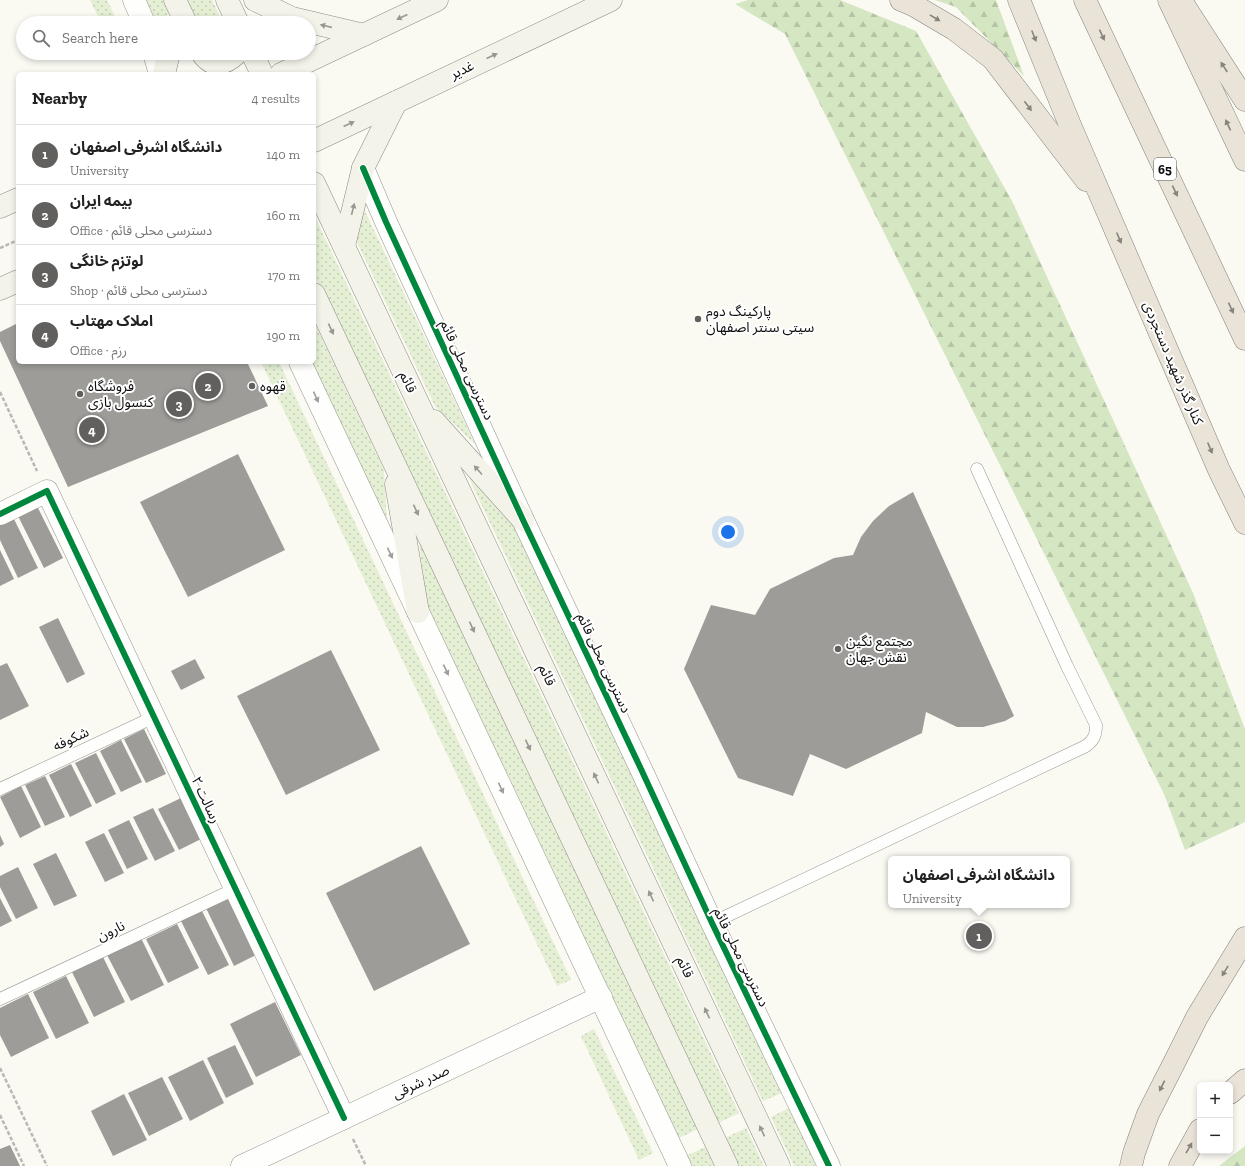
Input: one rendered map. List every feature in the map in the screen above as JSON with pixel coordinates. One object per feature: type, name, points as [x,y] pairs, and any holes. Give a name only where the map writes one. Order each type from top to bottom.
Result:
[{"type":"highway","points":[[901,0],[915,6],[954,29],[993,59],[1104,202]]},
{"type":"highway","points":[[1019,0],[1104,202]]},
{"type":"highway","name":"65","points":[[1085,0],[1245,339]]},
{"type":"highway","points":[[1169,0],[1245,160]]},
{"type":"highway","points":[[1181,0],[1245,100]]},
{"type":"highway","name":"کنار گذر شهید دستجردی","points":[[1104,202],[1219,470],[1245,523]]},
{"type":"highway","points":[[1219,470],[1245,540]]},
{"type":"highway","points":[[1131,1166],[1134,1152],[1148,1114],[1197,1017],[1245,938]]},
{"type":"highway","points":[[1233,1090],[1245,1080]]},
{"type":"highway","points":[[1180,1166],[1197,1135]]},
{"type":"main road","points":[[227,0],[235,16]]},
{"type":"main road","points":[[255,0],[308,16]]},
{"type":"main road","points":[[316,58],[437,0]]},
{"type":"main road","name":"غدیر","points":[[316,140],[611,0]]},
{"type":"main road","points":[[316,19],[364,35]]},
{"type":"main road","points":[[164,72],[167,60]]},
{"type":"main road","points":[[204,60],[209,72]]},
{"type":"main road","points":[[208,60],[214,63],[223,63],[229,60]]},
{"type":"main road","points":[[255,60],[261,72]]},
{"type":"main road","points":[[285,72],[311,60]]},
{"type":"main road","points":[[344,246],[363,168],[396,102]]},
{"type":"main road","name":"قائم","points":[[319,198],[344,246],[779,1166]]},
{"type":"main road","points":[[0,207],[16,200]]},
{"type":"main road","points":[[0,290],[16,282]]},
{"type":"main road","points":[[316,298],[727,1166]]},
{"type":"main road","points":[[418,403],[523,520]]},
{"type":"main road","points":[[391,456],[418,612]]},
{"type":"street","points":[[134,0],[141,16]]},
{"type":"street","points":[[156,60],[159,72]]},
{"type":"street","name":"دسترسی محلی قائم","points":[[363,168],[386,222],[523,520],[712,923],[829,1166]]},
{"type":"street","points":[[301,364],[680,1166]]},
{"type":"street","points":[[0,514],[47,491]]},
{"type":"street","name":"رسالت ۲","points":[[47,491],[344,1118]]},
{"type":"street","name":"صدر شرقی","points":[[242,1166],[601,998]]},
{"type":"lane","points":[[712,923],[1086,746],[1092,741],[1096,733],[1096,725],[1067,666],[977,469]]},
{"type":"lane","name":"شکوفه","points":[[0,789],[154,717]]},
{"type":"lane","name":"نارون","points":[[0,999],[235,889]]},
{"type":"path","points":[[0,248],[16,241]]},
{"type":"path","points":[[0,392],[47,491]]},
{"type":"path","points":[[0,1068],[47,1166]]},
{"type":"path","points":[[0,1115],[24,1166]]},
{"type":"path","points":[[344,1118],[366,1166]]},
{"type":"green space","points":[[90,0],[107,0],[115,16],[98,16]]},
{"type":"green space","points":[[143,0],[165,0],[169,8],[167,16],[151,16]]},
{"type":"green space","points":[[184,0],[212,0],[220,16],[192,16]]},
{"type":"green space","points":[[748,0],[840,0],[916,31],[1012,201],[1193,593],[1245,729],[1245,822],[1185,850],[1164,794],[785,34],[735,4]]},
{"type":"green space","points":[[935,0],[996,0],[1024,76],[956,7]]},
{"type":"green space","points":[[364,209],[475,444],[435,406],[356,240]]},
{"type":"green space","points":[[316,219],[739,1113],[716,1124],[316,279]]},
{"type":"green space","points":[[316,326],[384,470],[387,525],[311,364],[316,364]]},
{"type":"green space","points":[[262,364],[280,364],[571,980],[557,986]]},
{"type":"green space","points":[[469,478],[513,523],[782,1093],[763,1101]]},
{"type":"green space","points":[[419,540],[698,1129],[679,1138],[426,602]]},
{"type":"green space","points":[[594,1029],[653,1153],[639,1160],[581,1036]]},
{"type":"green space","points":[[789,1108],[817,1166],[794,1166],[771,1117]]},
{"type":"green space","points":[[746,1128],[764,1166],[736,1166],[723,1139]]},
{"type":"green space","points":[[1245,1146],[1245,1166],[1220,1166],[1220,1165]]},
{"type":"green space","points":[[705,1147],[714,1166],[691,1166],[686,1156]]},
{"type":"building","points":[[16,324],[16,364],[248,364],[268,406],[68,487],[0,341],[0,332]]},
{"type":"building","points":[[238,454],[285,550],[188,597],[140,502]]},
{"type":"building","name":"مجتمع نگین نقش جهان","points":[[913,492],[1014,716],[1005,721],[983,727],[957,727],[926,712],[922,733],[846,769],[810,754],[793,796],[738,778],[684,669],[711,605],[755,615],[770,589],[834,558],[853,555],[861,537],[873,521],[889,506]]},
{"type":"building","points":[[36,504],[63,558],[44,568],[17,514]]},
{"type":"building","points":[[12,515],[38,568],[18,578],[0,540],[0,522]]},
{"type":"building","points":[[0,550],[14,579],[0,586]]},
{"type":"building","points":[[58,618],[85,674],[67,683],[39,627]]},
{"type":"building","points":[[331,650],[380,750],[286,795],[237,696]]},
{"type":"building","points":[[195,659],[205,678],[181,690],[171,671]]},
{"type":"building","points":[[7,663],[29,706],[0,720],[0,666]]},
{"type":"building","points":[[144,729],[166,774],[146,783],[124,739]]},
{"type":"building","points":[[121,740],[142,782],[121,792],[100,751]]},
{"type":"building","points":[[96,753],[116,794],[96,804],[75,763]]},
{"type":"building","points":[[71,764],[92,806],[70,817],[49,775]]},
{"type":"building","points":[[45,776],[65,817],[45,826],[25,785]]},
{"type":"building","points":[[21,786],[41,827],[20,838],[0,797]]},
{"type":"building","points":[[181,798],[201,839],[179,850],[158,809]]},
{"type":"building","points":[[153,808],[175,851],[155,861],[133,817]]},
{"type":"building","points":[[129,820],[148,859],[127,869],[108,830]]},
{"type":"building","points":[[104,833],[124,873],[105,882],[85,842]]},
{"type":"building","points":[[0,835],[4,844],[0,847]]},
{"type":"building","points":[[421,846],[470,944],[374,991],[326,893]]},
{"type":"building","points":[[56,853],[77,896],[54,906],[33,864]]},
{"type":"building","points":[[18,867],[38,908],[16,919],[0,887],[0,876]]},
{"type":"building","points":[[227,897],[256,955],[234,966],[206,908]]},
{"type":"building","points":[[0,898],[12,921],[0,927]]},
{"type":"building","points":[[202,911],[229,965],[208,975],[181,921]]},
{"type":"building","points":[[177,924],[199,968],[168,983],[146,939]]},
{"type":"building","points":[[141,938],[164,985],[131,1001],[107,955]]},
{"type":"building","points":[[103,957],[125,1002],[94,1017],[72,972]]},
{"type":"building","points":[[66,976],[89,1023],[56,1039],[33,992]]},
{"type":"building","points":[[28,994],[49,1038],[11,1057],[0,1035],[0,1008]]},
{"type":"building","points":[[275,1002],[301,1055],[256,1077],[230,1024]]},
{"type":"building","points":[[235,1045],[254,1084],[226,1098],[207,1058]]},
{"type":"building","points":[[203,1060],[224,1103],[190,1121],[168,1077]]},
{"type":"building","points":[[162,1077],[183,1119],[149,1136],[128,1093]]},
{"type":"building","points":[[124,1094],[147,1140],[113,1156],[91,1111]]},
{"type":"building","points":[[10,1145],[20,1166],[0,1166],[0,1149]]},
{"type":"cycle path","points":[[363,168],[386,222],[523,520],[712,923],[829,1166]]},
{"type":"cycle path","points":[[0,514],[47,491],[344,1118]]},
{"type":"place","name":"پارکینگ دوم سیتی سنتر اصفهان","points":[[698,319]]},
{"type":"place","name":"بیمه ایران","points":[[208,386]]},
{"type":"place","name":"قهوه","points":[[252,386]]},
{"type":"place","name":"فروشگاه کنسول بازی","points":[[80,394]]},
{"type":"place","name":"لوتزم خانگی","points":[[179,404]]},
{"type":"place","name":"املاک مهتاب","points":[[92,430]]},
{"type":"place","name":"مجتمع نگین نقش جهان","points":[[838,649]]},
{"type":"place","name":"دانشگاه اشرفی اصفهان","points":[[979,936]]}]
